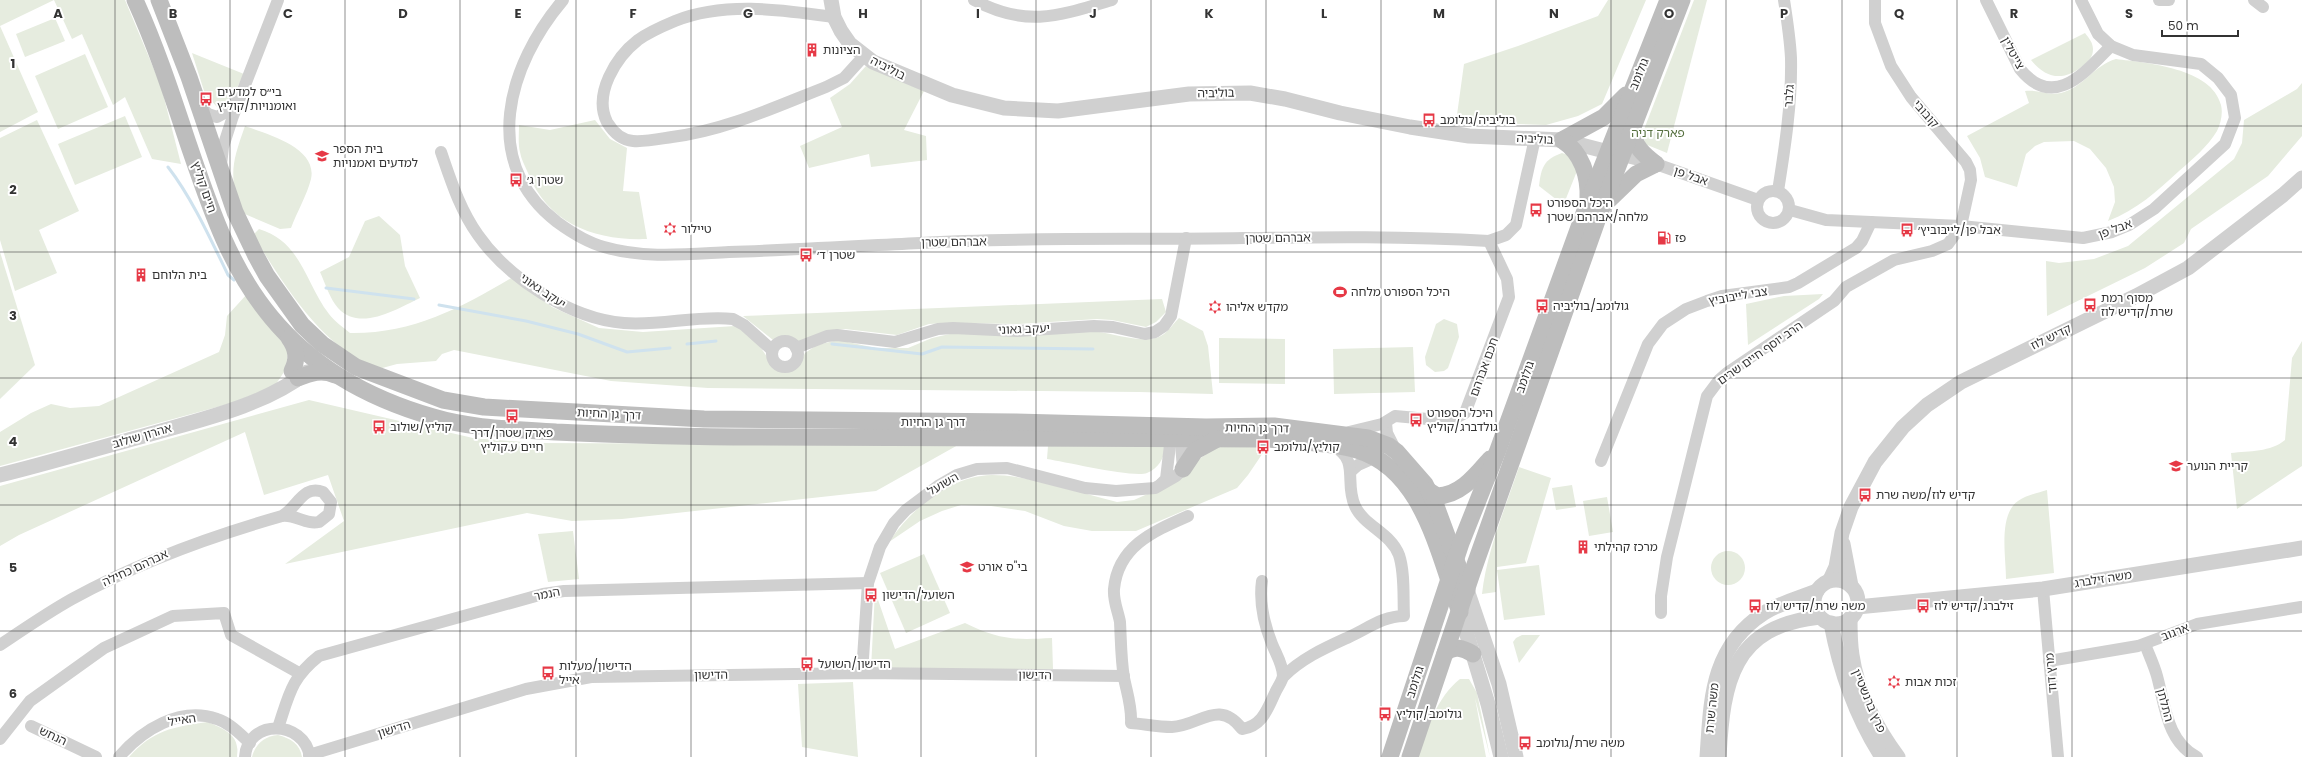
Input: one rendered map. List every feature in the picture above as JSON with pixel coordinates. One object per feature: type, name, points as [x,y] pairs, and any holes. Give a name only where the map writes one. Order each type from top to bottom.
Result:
[{"type":"main road","name":"חיים קוליץ","points":[[135,0],[226,246],[254,294],[270,317],[288,336],[313,358]]},
{"type":"main road","name":"חיים קוליץ","points":[[159,0],[242,230],[267,276],[302,324],[322,344]]},
{"type":"main road","name":"גולומב","points":[[1410,757],[1445,653],[1598,218],[1634,86],[1668,0]]},
{"type":"main road","name":"גולומב","points":[[1390,757],[1456,559],[1498,450],[1587,205],[1615,154],[1633,129],[1682,0]]},
{"type":"main road","points":[[1587,205],[1588,186],[1584,167],[1573,148],[1562,140],[1604,117],[1634,86]]},
{"type":"main road","points":[[1598,218],[1615,192],[1636,174],[1656,164],[1636,146],[1633,129]]},
{"type":"main road","points":[[288,336],[296,353],[295,375],[317,372],[327,372],[335,375]]},
{"type":"main road","name":"דרך גן החיות","points":[[322,344],[356,367],[389,381],[442,400],[484,407],[704,419],[1178,434],[1218,439],[1269,439],[1332,445],[1357,450],[1376,457],[1396,472],[1412,490],[1427,523],[1448,582]]},
{"type":"main road","name":"דרך גן החיות","points":[[313,358],[335,375],[364,392],[435,418],[476,427],[700,437],[1178,434],[1274,426],[1344,433],[1380,441],[1397,452],[1421,478],[1429,491],[1467,590]]},
{"type":"main road","points":[[1182,469],[1195,451],[1218,439]]},
{"type":"main road","points":[[1429,491],[1437,496],[1457,491],[1471,480],[1498,450]]},
{"type":"main road","points":[[1448,582],[1460,612]]},
{"type":"main road","points":[[1445,653],[1449,649],[1458,648],[1473,654]]},
{"type":"street","points":[[222,175],[223,146],[240,96],[278,0]]},
{"type":"street","name":"אברהם שטרן","points":[[562,0],[537,36],[519,73],[510,107],[511,144],[515,166],[525,188],[537,204],[556,221],[584,240],[624,252],[670,254],[925,242],[1355,236],[1489,242],[1506,235],[1516,226],[1535,138]]},
{"type":"street","points":[[831,0],[834,17],[762,10],[734,10],[696,15],[676,20],[639,40],[628,49],[616,66],[602,96],[602,104],[607,121],[616,135],[632,141],[650,141],[713,130],[826,87],[844,78],[864,56]]},
{"type":"street","points":[[974,0],[1002,13],[1030,18],[1059,15],[1112,0]]},
{"type":"street","name":"גלבר","points":[[1778,191],[1787,127],[1791,57],[1784,0]]},
{"type":"street","name":"קובובי","points":[[1875,0],[1875,23],[1884,50],[1894,72],[1911,98],[1966,162],[1970,170],[1970,180],[1961,226]]},
{"type":"street","name":"צייטלין","points":[[1986,0],[2020,69],[2028,78],[2046,87],[2055,87],[2076,80],[2111,46]]},
{"type":"street","points":[[2081,0],[2098,34],[2111,46]]},
{"type":"street","points":[[2159,0],[2169,0]]},
{"type":"street","name":"בוליביה","points":[[834,17],[850,44],[864,56],[906,78],[942,91],[1004,108],[1058,111],[1189,94],[1250,93],[1285,99],[1384,123],[1425,130],[1469,136],[1562,140],[1615,154]]},
{"type":"street","name":"אבל פן","points":[[1790,210],[1826,220],[1961,226],[2083,238],[2112,232],[2130,225],[2154,209],[2225,144],[2235,118],[2231,95],[2218,78],[2201,64],[2133,55],[2111,46]]},
{"type":"street","points":[[196,100],[203,110],[217,117],[226,112],[240,96]]},
{"type":"street","name":"יעקב גאוני","points":[[441,152],[452,185],[478,235],[492,252],[544,295],[572,310],[607,321],[646,324],[733,319],[750,329],[772,350]]},
{"type":"street","name":"אבל פן","points":[[1615,154],[1656,164],[1758,200]]},
{"type":"street","name":"קדיש לוז","points":[[1830,580],[1836,567],[1842,533],[1852,507],[1875,462],[1903,427],[1928,405],[1967,379],[2182,272],[2248,222],[2302,178]]},
{"type":"street","points":[[1768,191],[1778,191],[1787,197],[1790,210],[1783,221],[1772,224],[1766,222],[1758,214],[1758,200],[1768,191]]},
{"type":"street","name":"צבי לייבוביץ","points":[[1601,461],[1648,344],[1663,324],[1686,309],[1722,296],[1788,287],[1798,283],[1856,248],[1862,241],[1871,222]]},
{"type":"street","name":"הרב יוסף חיים שרים","points":[[1660,613],[1667,557],[1707,396],[1714,386],[1727,373],[1834,301],[1846,287],[1898,258],[1932,251],[1948,244],[1961,226]]},
{"type":"street","name":"יעקב גאוני","points":[[796,348],[827,336],[837,335],[895,342],[938,329],[953,328],[1017,331],[1094,326],[1113,327],[1136,333],[1155,332],[1164,326],[1171,316],[1186,238]]},
{"type":"street","name":"חכם אברהם","points":[[1344,433],[1386,423],[1391,418],[1399,416],[1450,421],[1461,417],[1469,407],[1509,297],[1507,279],[1489,242]]},
{"type":"street","points":[[784,341],[793,344],[796,348],[796,359],[794,363],[784,367],[775,363],[772,350],[778,343],[784,341]]},
{"type":"street","name":"אהרון שולוב","points":[[0,475],[221,413],[262,398],[280,387],[295,375],[313,358],[322,344]]},
{"type":"street","points":[[1386,423],[1387,433],[1397,452]]},
{"type":"street","points":[[1178,434],[1182,469]]},
{"type":"street","points":[[1155,488],[1166,479],[1168,455],[1178,434]]},
{"type":"street","points":[[1188,516],[1148,534],[1137,543],[1119,572],[1114,589],[1124,676],[1132,710],[1131,723],[1171,727],[1189,724],[1215,713],[1227,715],[1237,722],[1242,729],[1252,727],[1268,710],[1283,677],[1292,668],[1326,646],[1348,637],[1381,620],[1393,616],[1404,616],[1399,555],[1386,537],[1356,510],[1349,490],[1349,460],[1332,445]]},
{"type":"street","points":[[1350,472],[1362,462],[1376,457]]},
{"type":"street","name":"השועל","points":[[862,673],[868,583],[880,547],[894,523],[919,499],[957,474],[977,469],[1007,468],[1085,488],[1116,491],[1155,488],[1176,476],[1182,469]]},
{"type":"street","name":"אברהם כחילה","points":[[0,645],[61,606],[129,570],[204,539],[282,516]]},
{"type":"street","points":[[1842,533],[1854,601],[1842,623],[1825,620],[1814,606],[1817,590],[1822,584],[1830,580],[1842,581],[1854,601]]},
{"type":"street","name":"משה זילברג","points":[[1854,601],[1902,602],[2042,589],[2302,548]]},
{"type":"street","points":[[1262,581],[1262,614],[1281,664],[1283,677]]},
{"type":"street","name":"הנמר","points":[[278,728],[292,686],[299,673],[319,656],[543,594],[564,591],[868,583]]},
{"type":"street","name":"מרץ דוד","points":[[2042,589],[2058,757]]},
{"type":"street","points":[[1467,590],[1499,684],[1516,757]]},
{"type":"street","name":"משה שרת","points":[[1707,757],[1711,700],[1714,682],[1723,659],[1734,642],[1763,614],[1817,590]]},
{"type":"street","name":"פרץ ברנשטיין","points":[[1854,601],[1850,644],[1855,671],[1875,719],[1898,757]]},
{"type":"street","name":"ארגוב","points":[[2050,661],[2145,644],[2197,624],[2301,607]]},
{"type":"street","points":[[1460,612],[1501,757]]},
{"type":"street","points":[[0,739],[30,701],[98,652],[173,616],[224,613],[231,635],[299,673]]},
{"type":"street","name":"פרץ ברנשטיין","points":[[1825,620],[1842,675],[1853,703],[1882,757]]},
{"type":"street","name":"משה שרת","points":[[1719,757],[1727,688],[1735,666],[1745,652],[1761,636],[1781,625],[1825,620]]},
{"type":"street","name":"התלתן","points":[[2145,644],[2156,674],[2168,720],[2175,736],[2182,746],[2197,757]]},
{"type":"street","name":"הדישון","points":[[309,756],[526,689],[591,676],[862,673],[1124,676]]},
{"type":"street","name":"האייל","points":[[120,757],[144,732],[175,718],[201,716],[217,718],[227,724],[250,743]]},
{"type":"street","name":"הנחש","points":[[31,726],[96,757]]},
{"type":"street","points":[[245,757],[250,743],[259,733],[278,728],[290,730],[303,740],[309,756]]},
{"type":"green space","points":[[0,0],[54,0],[0,26]]},
{"type":"green space","points":[[54,0],[125,0],[161,86],[181,164],[152,159],[125,97],[113,105],[82,34],[72,39]]},
{"type":"green space","points":[[1608,0],[1646,0],[1602,104],[1578,116],[1546,125],[1456,122],[1464,64],[1518,46],[1598,16]]},
{"type":"green space","name":"פארק דניה","points":[[1694,0],[1707,0],[1667,153],[1645,144],[1643,132]]},
{"type":"green space","points":[[55,18],[65,41],[25,57],[16,34]]},
{"type":"green space","points":[[0,26],[38,112],[0,132]]},
{"type":"green space","points":[[2085,33],[2092,45],[2092,54],[2084,65],[2070,74],[2063,76],[2050,75],[2037,67],[2031,60]]},
{"type":"green space","points":[[192,53],[244,74],[233,96],[218,108],[205,94]]},
{"type":"green space","points":[[85,54],[108,107],[58,129],[35,76]]},
{"type":"green space","points":[[2116,59],[2160,66],[2192,75],[2205,83],[2215,93],[2222,108],[2217,131],[2190,162],[2163,186],[2137,206],[2108,221],[2115,202],[2114,187],[2106,168],[2090,149],[2074,141],[2044,142],[2035,146],[2026,154],[2017,187],[1985,177],[1980,158],[1967,136],[2029,103],[2025,91],[2056,94],[2061,93],[2082,82],[2101,66]]},
{"type":"green space","points":[[866,66],[924,91],[904,130],[926,136],[927,160],[871,167],[869,154],[809,168],[800,146],[842,127],[830,98],[850,84]]},
{"type":"green space","points":[[2302,83],[2302,136],[2268,176],[2191,229],[2184,243],[2145,268],[2047,316],[2046,261],[2059,263],[2094,259],[2128,246],[2234,159],[2242,143],[2244,120],[2297,89]]},
{"type":"green space","points":[[125,116],[142,157],[75,185],[58,144]]},
{"type":"green space","points":[[37,120],[79,211],[39,230],[57,273],[15,291],[0,240],[0,138]]},
{"type":"green space","points":[[595,120],[610,139],[627,148],[623,191],[639,192],[647,239],[609,237],[576,226],[561,217],[548,205],[537,191],[523,162],[519,146],[519,125],[550,130]]},
{"type":"green space","points":[[245,126],[277,138],[299,150],[307,158],[311,168],[311,179],[291,228],[280,229],[240,212],[233,177],[237,150]]},
{"type":"green space","points":[[1562,153],[1568,155],[1577,171],[1565,201],[1557,200],[1539,186],[1544,165],[1551,158]]},
{"type":"green space","points":[[379,216],[400,235],[405,266],[420,298],[401,308],[379,316],[357,318],[347,315],[338,308],[330,296],[320,272],[349,257],[365,221]]},
{"type":"green space","points":[[259,229],[273,235],[285,243],[294,253],[329,314],[336,322],[350,333],[373,332],[415,324],[455,309],[513,277],[552,307],[599,328],[643,332],[735,326],[752,335],[776,370],[788,372],[800,363],[805,353],[817,345],[838,340],[876,348],[908,348],[932,338],[954,333],[1099,332],[1132,338],[1150,339],[1164,334],[1179,318],[1203,331],[1208,346],[1213,394],[708,388],[611,381],[454,350],[442,354],[436,361],[397,364],[375,370],[355,358],[337,344],[320,329],[305,312],[253,235]]},
{"type":"green space","points":[[0,252],[35,365],[0,399]]},
{"type":"green space","points":[[247,294],[288,350],[286,369],[276,384],[232,403],[0,466],[0,432],[31,413],[51,404],[70,408],[99,406],[219,352],[225,335],[227,316]]},
{"type":"green space","points":[[1823,294],[1819,299],[1748,345],[1746,304],[1784,296]]},
{"type":"green space","points":[[1162,299],[1166,312],[1156,322],[1146,327],[1112,320],[1097,319],[1019,324],[946,323],[929,324],[897,335],[845,329],[827,331],[797,343],[790,338],[773,340],[743,316]]},
{"type":"green space","points":[[1444,319],[1457,324],[1459,337],[1448,368],[1444,371],[1435,372],[1426,365],[1425,357],[1436,324]]},
{"type":"green space","points":[[1219,338],[1285,339],[1285,384],[1219,383]]},
{"type":"green space","points":[[2302,341],[2302,466],[2237,509],[2231,453],[2267,449],[2285,440],[2292,358]]},
{"type":"green space","points":[[1413,347],[1415,392],[1334,394],[1333,349]]},
{"type":"green space","points":[[309,400],[473,438],[536,443],[958,445],[876,491],[622,519],[572,521],[527,513],[285,564],[344,521],[328,475],[264,495],[245,432],[19,535],[0,546],[0,486]]},
{"type":"green space","points":[[1162,441],[1166,447],[1162,459],[1155,469],[1147,473],[1140,474],[1115,472],[1047,459],[1048,446]]},
{"type":"green space","points":[[1269,444],[1248,475],[1237,488],[1136,531],[1092,531],[1064,526],[1025,511],[991,506],[961,505],[942,511],[920,521],[889,542],[909,517],[933,496],[961,481],[976,477],[992,475],[1022,478],[1055,485],[1117,502],[1134,500],[1152,492],[1218,446]]},
{"type":"green space","points":[[1519,467],[1551,478],[1526,563],[1497,567],[1496,592],[1482,594],[1484,578],[1492,546]]},
{"type":"green space","points":[[1572,485],[1576,507],[1556,510],[1552,488]]},
{"type":"green space","points":[[2047,490],[2054,573],[2006,579],[2004,537],[2005,526],[2012,507],[2021,499]]},
{"type":"green space","points":[[1607,497],[1613,532],[1589,536],[1583,501]]},
{"type":"green space","points":[[573,531],[579,579],[548,582],[538,534]]},
{"type":"green space","points":[[1725,551],[1731,551],[1740,556],[1744,562],[1744,574],[1740,580],[1731,585],[1725,585],[1716,580],[1711,571],[1711,565],[1716,556]]},
{"type":"green space","points":[[924,554],[950,613],[906,633],[880,573]]},
{"type":"green space","points":[[1539,565],[1545,615],[1504,620],[1497,570]]},
{"type":"green space","points":[[875,591],[895,649],[965,623],[988,633],[1007,638],[1052,638],[1053,669],[871,669]]},
{"type":"green space","points":[[1522,635],[1540,635],[1519,663],[1513,642],[1516,638]]},
{"type":"green space","points":[[1460,679],[1469,679],[1477,693],[1490,757],[1475,698],[1486,757],[1418,757],[1433,715],[1445,695]]},
{"type":"green space","points":[[853,682],[858,757],[802,747],[798,684]]},
{"type":"green space","points":[[207,722],[230,734],[236,742],[237,757],[129,757],[155,735],[174,728]]},
{"type":"green space","points":[[278,735],[294,742],[299,748],[302,757],[252,757],[253,752],[261,742],[269,737]]},
{"type":"waterway","points":[[168,167],[193,206],[228,275],[234,280]]},
{"type":"waterway","points":[[326,288],[414,299]]},
{"type":"waterway","points":[[439,305],[526,321],[578,334],[627,352],[670,348]]},
{"type":"waterway","points":[[687,344],[716,341]]},
{"type":"waterway","points":[[832,344],[922,354],[942,347],[1093,349]]},
{"type":"place","name":"הציונות","points":[[812,50]]},
{"type":"place","name":"בי״ס למדעים ואומנויות/קוליץ","points":[[206,99]]},
{"type":"place","name":"בוליביה/גולומב","points":[[1429,120]]},
{"type":"place","name":"בית הספר למדעים ואמנויות","points":[[322,156]]},
{"type":"place","name":"שטרן ג׳","points":[[516,180]]},
{"type":"place","name":"היכל הספורט מלחה/אברהם שטרן","points":[[1536,210]]},
{"type":"place","name":"טיילור","points":[[670,229]]},
{"type":"place","name":"אבל פן/לייבוביץ׳","points":[[1907,230]]},
{"type":"place","name":"פז","points":[[1664,238]]},
{"type":"place","name":"שטרן ד׳","points":[[806,255]]},
{"type":"place","name":"בית הלוחם","points":[[141,275]]},
{"type":"place","name":"היכל הספורט מלחה","points":[[1340,292]]},
{"type":"place","name":"מסוף רמת שרת/קדיש לוז","points":[[2090,305]]},
{"type":"place","name":"גולומב/בוליביה","points":[[1542,306]]},
{"type":"place","name":"מקדש אליהו","points":[[1215,307]]},
{"type":"place","name":"פארק שטרן/דרך חיים ע.קוליץ","points":[[512,416]]},
{"type":"place","name":"היכל הספורט גולדברג/קוליץ","points":[[1416,420]]},
{"type":"place","name":"קוליץ/שולוב","points":[[379,427]]},
{"type":"place","name":"קוליץ/גולומב","points":[[1263,447]]},
{"type":"place","name":"קריית הנוער","points":[[2176,466]]},
{"type":"place","name":"קדיש לוז/משה שרת","points":[[1865,495]]},
{"type":"place","name":"מרכז קהילתי","points":[[1583,547]]},
{"type":"place","name":"בי\"ס אורט","points":[[967,567]]},
{"type":"place","name":"השועל/הדישון","points":[[871,595]]},
{"type":"place","name":"משה שרת/קדיש לוז","points":[[1755,606]]},
{"type":"place","name":"זילברג/קדיש לוז","points":[[1923,606]]},
{"type":"place","name":"הדישון/השועל","points":[[807,664]]},
{"type":"place","name":"הדישון/מעלות אייל","points":[[548,673]]},
{"type":"place","name":"זכות אבות","points":[[1894,682]]},
{"type":"place","name":"גולומב/קוליץ","points":[[1385,714]]},
{"type":"place","name":"משה שרת/גולומב","points":[[1525,743]]}]
